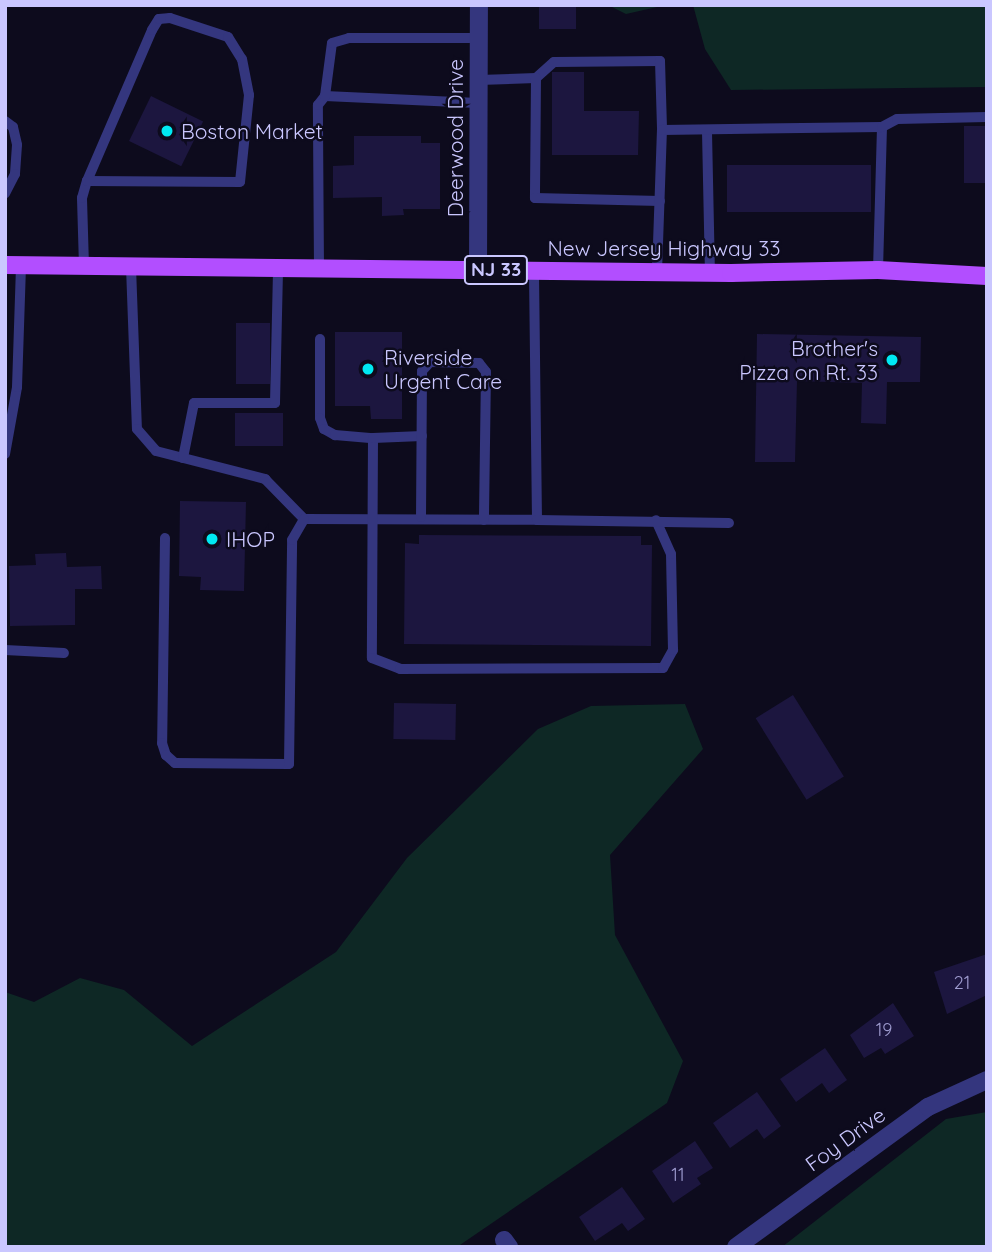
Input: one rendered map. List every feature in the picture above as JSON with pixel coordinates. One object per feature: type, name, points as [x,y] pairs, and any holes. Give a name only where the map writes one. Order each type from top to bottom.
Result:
[{"type":"main road","name":"New Jersey Highway 33","points":[[13,265],[710,273],[878,270],[987,276]]},
{"type":"street","name":"Deerwood Drive","points":[[478,270],[479,5]]},
{"type":"street","name":"Foy Drive","points":[[736,1247],[928,1107],[987,1080]]},
{"type":"lane","points":[[84,266],[82,198],[87,181],[152,30],[159,19],[170,18],[228,37],[242,59],[249,95],[240,182],[87,181]]},
{"type":"lane","points":[[319,268],[318,105],[326,96],[328,50],[340,40],[479,38]]},
{"type":"lane","points":[[479,80],[536,78],[554,62],[660,61],[662,130],[657,272]]},
{"type":"lane","points":[[536,78],[535,198],[660,201]]},
{"type":"lane","points":[[326,96],[478,103]]},
{"type":"lane","points":[[662,130],[706,132],[882,127],[897,119],[987,117]]},
{"type":"lane","points":[[5,121],[13,127],[17,145],[15,174],[5,194]]},
{"type":"lane","points":[[878,270],[882,127]]},
{"type":"lane","points":[[706,132],[710,273]]},
{"type":"lane","points":[[5,454],[17,387],[13,265]]},
{"type":"lane","points":[[131,267],[137,429],[156,452],[265,479],[304,519],[421,517],[729,523]]},
{"type":"lane","points":[[183,458],[194,403],[275,403],[278,267]]},
{"type":"lane","points":[[534,271],[537,520]]},
{"type":"lane","points":[[320,339],[320,418],[324,429],[335,435],[373,438],[422,436]]},
{"type":"lane","points":[[421,517],[422,371],[430,362],[479,363],[486,372],[484,520]]},
{"type":"lane","points":[[373,438],[372,658],[400,669],[663,668],[673,650],[671,554],[656,520]]},
{"type":"lane","points":[[165,538],[162,743],[166,755],[176,763],[289,764],[292,540],[304,519]]},
{"type":"lane","points":[[5,650],[64,653]]},
{"type":"green space","points":[[608,5],[666,5],[626,14]]},
{"type":"green space","points":[[693,5],[985,5],[987,87],[731,90],[705,49]]},
{"type":"green space","points":[[685,704],[703,749],[610,855],[615,935],[683,1061],[667,1103],[457,1247],[5,1247],[5,992],[34,1002],[80,978],[124,990],[192,1046],[336,952],[407,858],[538,729],[591,706]]},
{"type":"green space","points":[[987,1112],[987,1247],[782,1247],[946,1119]]},
{"type":"building","points":[[539,5],[576,5],[576,29],[539,29]]},
{"type":"building","points":[[552,72],[584,72],[584,111],[639,111],[638,155],[552,155]]},
{"type":"building","name":"Boston Market","points":[[151,96],[203,121],[181,166],[129,141]]},
{"type":"building","points":[[964,126],[987,126],[987,183],[964,183]]},
{"type":"building","points":[[354,136],[421,136],[421,143],[440,143],[440,209],[403,209],[404,215],[382,216],[382,197],[333,198],[333,166],[354,165]]},
{"type":"building","points":[[727,165],[871,165],[871,212],[727,212]]},
{"type":"building","points":[[236,323],[270,323],[270,384],[236,384]]},
{"type":"building","name":"Riverside Urgent Care","points":[[335,332],[402,332],[402,419],[371,419],[370,406],[335,406]]},
{"type":"building","points":[[757,334],[921,337],[920,382],[887,382],[886,424],[861,423],[862,383],[797,381],[795,462],[755,462]]},
{"type":"building","points":[[235,413],[283,413],[283,446],[235,446]]},
{"type":"building","name":"IHOP","points":[[180,501],[246,502],[244,591],[200,590],[201,577],[179,576]]},
{"type":"building","points":[[419,535],[641,536],[641,545],[652,545],[651,646],[404,644],[405,543],[419,544]]},
{"type":"building","points":[[66,553],[67,567],[101,566],[102,589],[75,589],[75,625],[10,626],[9,566],[36,565],[35,554]]},
{"type":"building","points":[[793,695],[844,776],[807,800],[756,718]]},
{"type":"building","points":[[394,703],[456,704],[455,740],[393,739]]},
{"type":"building","points":[[987,954],[987,995],[947,1014],[934,972]]},
{"type":"building","points":[[893,1003],[914,1036],[885,1054],[881,1048],[864,1058],[850,1035]]},
{"type":"building","points":[[825,1048],[847,1080],[829,1093],[822,1083],[796,1102],[780,1079]]},
{"type":"building","points":[[757,1092],[781,1126],[764,1139],[757,1129],[730,1148],[713,1123]]},
{"type":"building","points":[[695,1141],[713,1168],[697,1178],[701,1184],[673,1203],[652,1171]]},
{"type":"building","points":[[622,1187],[645,1219],[628,1231],[622,1223],[595,1241],[579,1217]]},
{"type":"place","name":"Boston Market","points":[[167,131]]},
{"type":"place","name":"Brother's Pizza on Rt. 33","points":[[892,360]]},
{"type":"place","name":"Riverside Urgent Care","points":[[368,369]]},
{"type":"place","name":"IHOP","points":[[212,539]]}]
